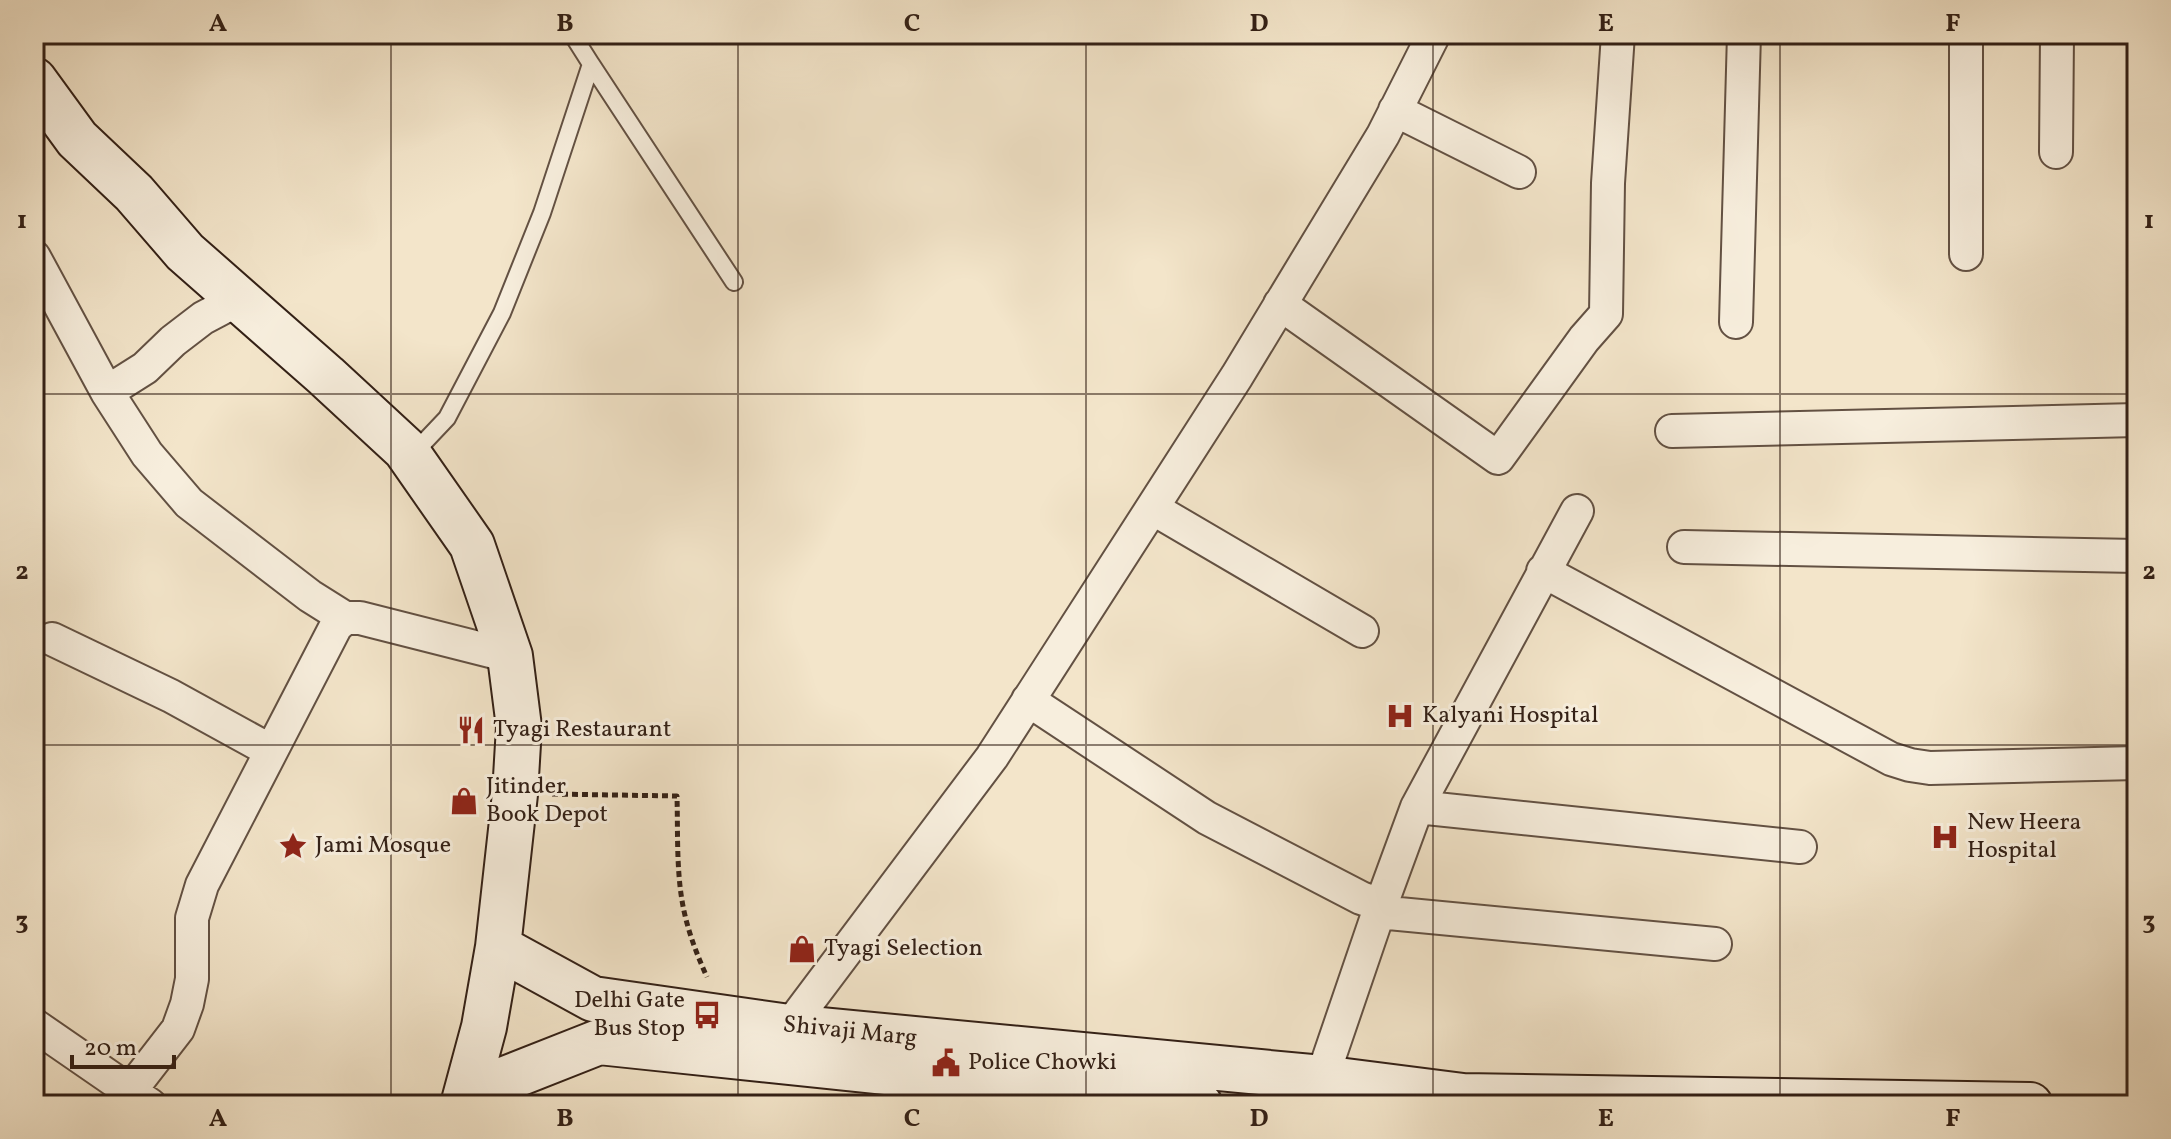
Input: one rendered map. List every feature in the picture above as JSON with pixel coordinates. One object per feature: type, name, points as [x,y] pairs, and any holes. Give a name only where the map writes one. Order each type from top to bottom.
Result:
[{"type":"main road","points":[[34,80],[77,139],[134,193],[185,252],[405,449],[472,545],[510,656],[519,727],[498,947],[484,1027],[465,1099]]},
{"type":"main road","name":"Shivaji Marg","points":[[498,947],[593,999],[725,1018],[787,1044],[1200,1105]]},
{"type":"main road","name":"Shivaji Marg","points":[[465,1099],[599,1042],[787,1044],[1314,1092],[1774,1103],[2030,1105]]},
{"type":"street","points":[[787,1044],[992,757],[1237,376],[1383,135],[1434,34]]},
{"type":"street","points":[[1280,304],[1498,458],[1584,339],[1606,314],[1608,183],[1618,34]]},
{"type":"street","points":[[1736,322],[1744,34]]},
{"type":"street","points":[[1966,34],[1966,254]]},
{"type":"street","points":[[2056,152],[2057,34]]},
{"type":"street","points":[[1395,110],[1519,172]]},
{"type":"street","points":[[34,257],[107,392],[147,454],[189,503],[310,596],[345,618],[360,618],[510,656]]},
{"type":"street","points":[[107,392],[145,368],[203,318],[239,299]]},
{"type":"street","points":[[1672,431],[2137,420]]},
{"type":"street","points":[[1152,508],[1362,631]]},
{"type":"street","points":[[1314,1092],[1417,807],[1577,511]]},
{"type":"street","points":[[1684,547],[2137,556]]},
{"type":"street","points":[[1543,571],[1891,759],[1910,765],[1944,768],[2137,763]]},
{"type":"street","points":[[34,1025],[140,1098],[178,1029],[187,1004],[192,979],[192,918],[202,885],[336,626],[345,618]]},
{"type":"street","points":[[52,639],[171,696],[271,751]]},
{"type":"street","points":[[1028,700],[1207,818],[1379,909],[1715,944]]},
{"type":"street","points":[[1417,807],[1800,847]]},
{"type":"lane","points":[[572,34],[734,282]]},
{"type":"lane","points":[[410,457],[447,418],[502,313],[542,213],[591,64]]},
{"type":"path","points":[[515,794],[677,796],[683,909],[694,949],[725,1018]]},
{"type":"place","name":"Kalyani Hospital","points":[[1400,716]]},
{"type":"place","name":"Tyagi Restaurant","points":[[471,730]]},
{"type":"place","name":"Jitinder Book Depot","points":[[464,801]]},
{"type":"place","name":"New Heera Hospital","points":[[1945,837]]},
{"type":"place","name":"Jami Mosque","points":[[293,846]]},
{"type":"place","name":"Tyagi Selection","points":[[802,949]]},
{"type":"place","name":"Delhi Gate Bus Stop","points":[[707,1015]]},
{"type":"place","name":"Police Chowki","points":[[946,1063]]}]
